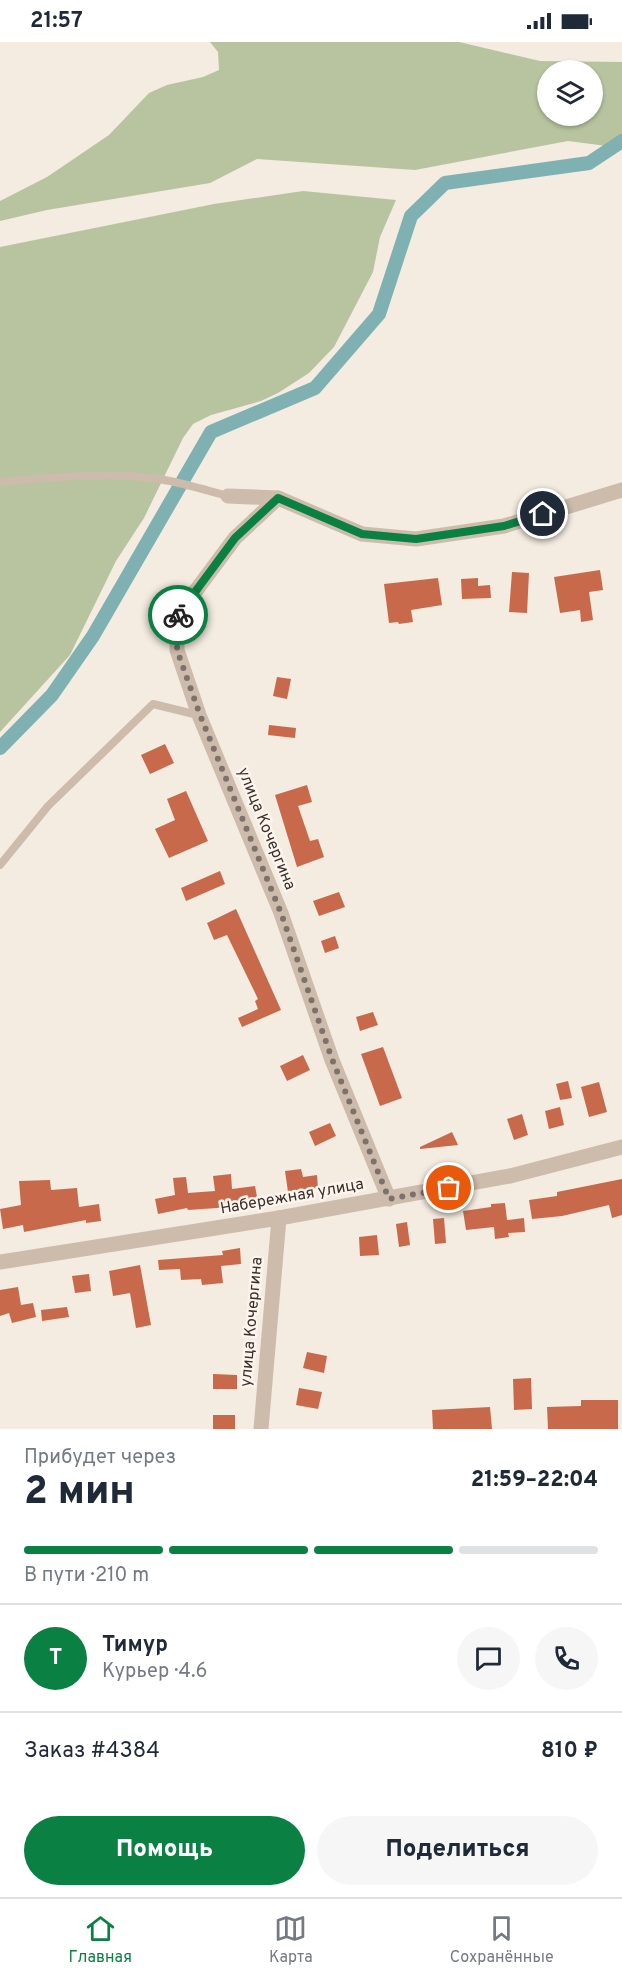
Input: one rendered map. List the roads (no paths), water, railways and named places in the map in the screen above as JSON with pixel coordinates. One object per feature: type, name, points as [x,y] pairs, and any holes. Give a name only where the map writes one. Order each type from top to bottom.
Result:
[{"type":"street","points":[[228,496],[278,498],[362,534],[416,539],[504,526],[622,490]]},
{"type":"street","name":"улица Кочергина","points":[[278,498],[235,538],[177,616],[177,650],[200,715],[281,913],[332,1059],[389,1199]]},
{"type":"street","name":"Набережная улица","points":[[0,1262],[389,1199],[510,1176],[622,1147]]},
{"type":"street","name":"улица Кочергина","points":[[261,1429],[279,1218]]},
{"type":"lane","points":[[0,482],[48,477],[138,477],[170,481],[228,496]]},
{"type":"lane","points":[[0,865],[48,806],[153,704],[200,715]]},
{"type":"waterway","points":[[0,748],[52,695],[93,636],[211,432],[315,388],[379,314],[411,216],[445,183],[589,163],[622,141]]}]
